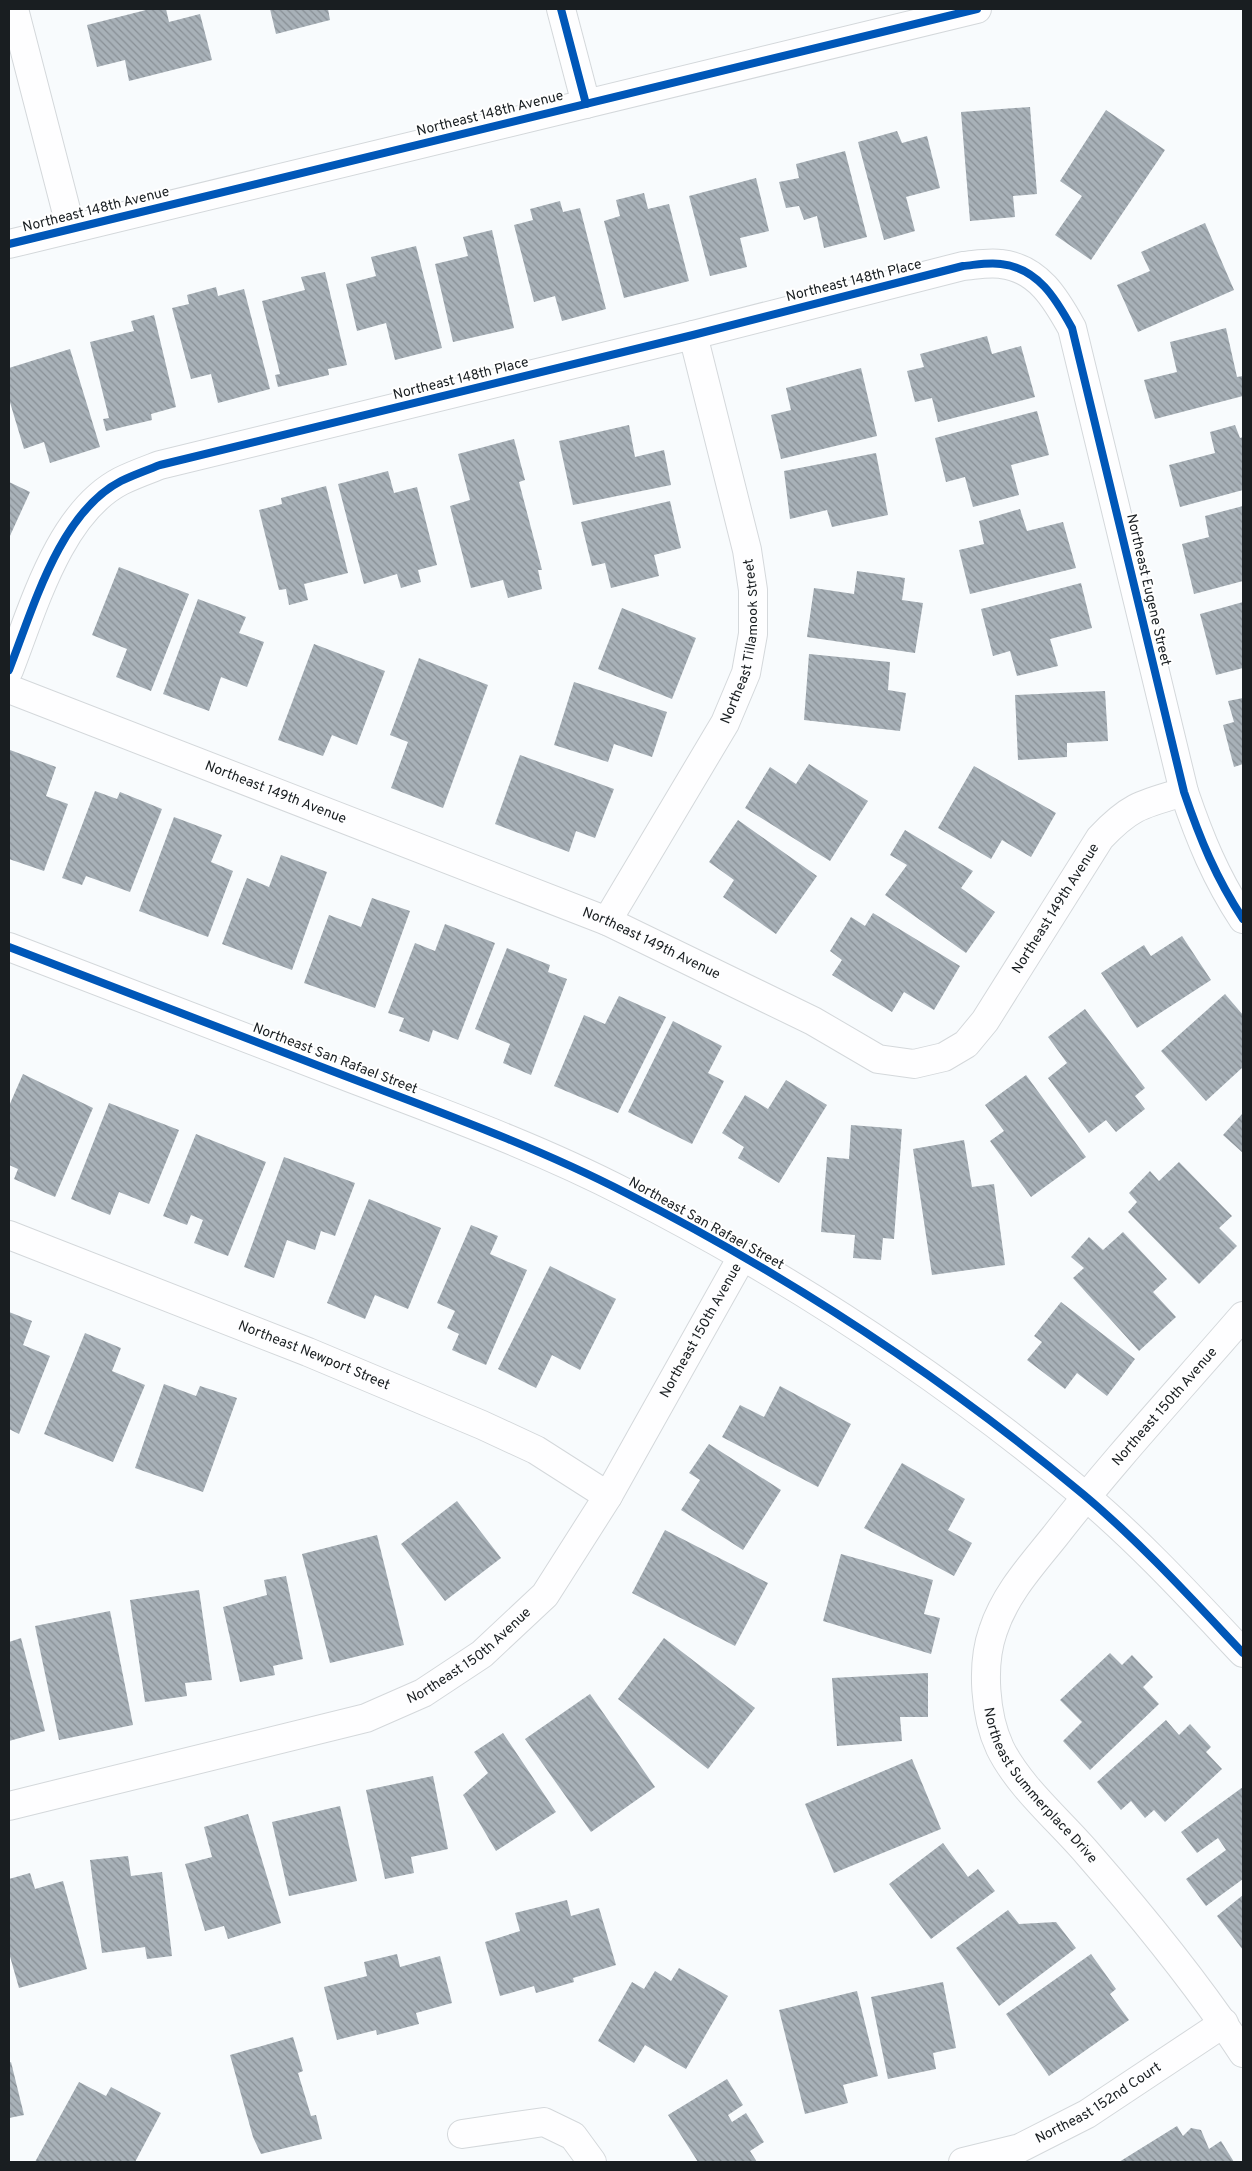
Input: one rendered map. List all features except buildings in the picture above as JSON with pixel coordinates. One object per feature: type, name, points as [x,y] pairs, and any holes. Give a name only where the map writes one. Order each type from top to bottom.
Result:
[{"type":"street","points":[[14,9],[71,229]]},
{"type":"street","points":[[561,9],[586,104]]},
{"type":"street","name":"Northeast 148th Avenue","points":[[9,244],[977,9]]},
{"type":"street","name":"Northeast 148th Place","points":[[9,670],[58,547],[86,508],[120,481],[160,465],[693,335],[962,266],[1001,264],[1027,272]]},
{"type":"street","name":"Northeast Eugene Street","points":[[1027,272],[1055,296],[1072,328],[1184,792],[1204,849],[1226,892],[1243,919]]},
{"type":"street","name":"Northeast Tillamook Street","points":[[607,920],[726,723],[746,673],[753,634],[754,590],[747,550],[693,335]]},
{"type":"street","name":"Northeast 149th Avenue","points":[[9,689],[607,920],[813,1021],[878,1058],[914,1064],[944,1056],[966,1044],[985,1021],[1100,838],[1119,818],[1142,804],[1184,792]]},
{"type":"street","name":"Northeast San Rafael Street","points":[[9,947],[482,1129],[625,1192],[742,1257],[825,1306],[910,1363],[1086,1497],[1180,1585],[1243,1653]]},
{"type":"street","name":"Northeast Newport Street","points":[[9,1235],[308,1352],[482,1425],[536,1450],[608,1496]]},
{"type":"street","name":"Northeast 150th Avenue","points":[[9,1806],[366,1718],[422,1693],[482,1654],[545,1595],[608,1496],[742,1257]]},
{"type":"street","name":"Northeast 150th Avenue","points":[[1086,1497],[1243,1316]]},
{"type":"street","name":"Northeast Summerplace Drive","points":[[1086,1497],[1007,1598],[992,1633],[986,1665],[988,1705],[1000,1748],[1024,1783],[1088,1854],[1164,1945],[1224,2023],[1243,2053]]},
{"type":"street","name":"Northeast 152nd Court","points":[[963,2162],[1020,2148],[1087,2114],[1224,2023]]},
{"type":"street","points":[[462,2134],[544,2122],[573,2136],[592,2162]]},
{"type":"cycle path","points":[[561,9],[586,104]]},
{"type":"cycle path","points":[[9,244],[977,9]]},
{"type":"cycle path","points":[[9,670],[39,592],[65,539],[81,515],[99,496],[121,481],[135,475],[160,465],[693,335],[963,266],[987,263],[1001,264],[1014,267],[1036,278],[1052,296],[1072,328],[1184,792],[1209,858],[1243,919]]},
{"type":"cycle path","points":[[9,947],[526,1146],[626,1193],[747,1259],[864,1331],[921,1370],[1031,1452],[1126,1532],[1243,1653]]}]
